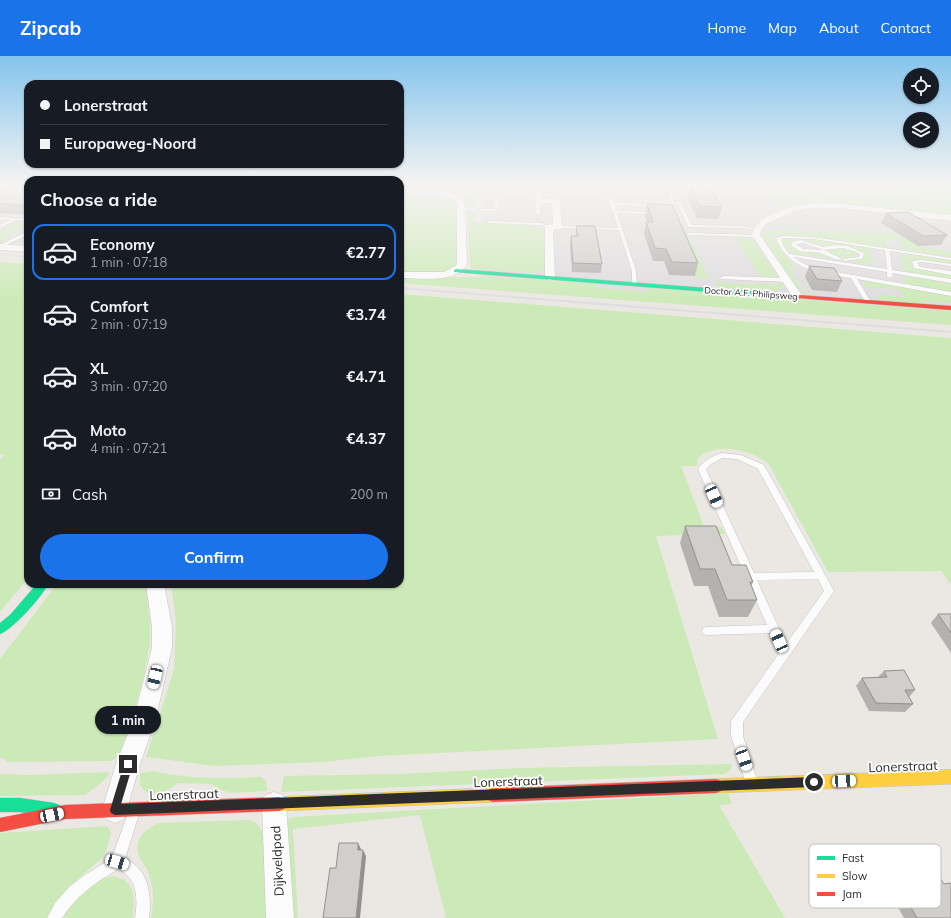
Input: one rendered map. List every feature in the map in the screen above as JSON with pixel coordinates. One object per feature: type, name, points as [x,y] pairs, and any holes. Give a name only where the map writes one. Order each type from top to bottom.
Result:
[{"type":"street","points":[[456,271],[462,266],[461,224]]},
{"type":"street","points":[[550,278],[549,227],[558,228],[558,224]]},
{"type":"street","points":[[762,224],[757,233],[798,297]]},
{"type":"street","points":[[0,247],[24,249]]},
{"type":"street","name":"Doctor A.F. Philipsweg","points":[[404,275],[444,275],[456,271],[550,278],[635,281],[798,297],[951,308]]},
{"type":"street","points":[[4,632],[40,588]]},
{"type":"street","points":[[125,809],[128,764],[144,721],[162,648],[162,627],[156,588]]},
{"type":"street","name":"Lonerstraat","points":[[0,825],[65,812],[951,777]]},
{"type":"street","name":"Lonerstraat","points":[[0,805],[20,804],[65,812]]},
{"type":"street","name":"Dijkveldpad","points":[[274,804],[280,918]]},
{"type":"lane","points":[[541,224],[549,227]]},
{"type":"lane","points":[[618,224],[635,281]]},
{"type":"lane","points":[[689,224],[690,226],[743,227],[757,233]]},
{"type":"lane","points":[[558,228],[597,230],[601,228],[620,229]]},
{"type":"lane","points":[[690,234],[757,233]]},
{"type":"lane","points":[[0,247],[24,234]]},
{"type":"lane","points":[[951,259],[808,237],[778,238],[789,255],[796,262],[808,268],[951,294]]},
{"type":"lane","points":[[818,249],[825,250],[833,246],[850,248],[859,252],[862,257],[853,260],[840,261],[828,255],[825,250]]},
{"type":"lane","points":[[887,249],[891,283]]},
{"type":"lane","points":[[789,255],[840,261],[951,281]]},
{"type":"lane","points":[[951,265],[922,261],[914,262],[916,267],[919,268],[951,273]]},
{"type":"lane","points":[[853,277],[868,302]]},
{"type":"lane","points":[[723,278],[787,280]]},
{"type":"lane","points":[[753,785],[737,736],[737,721],[829,591],[761,467],[750,461],[737,457],[714,457],[702,469],[785,653]]},
{"type":"lane","points":[[750,577],[820,575]]},
{"type":"lane","points":[[707,631],[774,629]]},
{"type":"lane","points":[[117,862],[125,809]]},
{"type":"lane","points":[[54,918],[70,895],[87,879],[117,862],[125,864],[134,872],[141,884],[145,903],[142,918]]},
{"type":"shaded area","points":[[0,224],[24,224],[24,253],[0,251]]},
{"type":"shaded area","points":[[481,224],[951,224],[951,325],[481,288],[478,269]]},
{"type":"green space","points":[[16,224],[24,224],[24,227],[6,237],[12,238],[0,243],[0,232]]},
{"type":"green space","points":[[404,224],[456,224],[457,255],[455,266],[444,271],[420,273],[404,272]]},
{"type":"green space","points":[[468,224],[527,225],[544,230],[544,270],[534,273],[473,269],[470,267]]},
{"type":"green space","points":[[764,231],[897,233],[918,246],[951,252],[951,257],[900,249],[900,241],[887,239],[886,244],[890,248],[816,237],[771,235],[796,270],[789,270],[802,289],[816,293],[808,293],[796,286],[762,235],[761,233]]},
{"type":"green space","points":[[677,232],[687,232],[709,279],[696,278]]},
{"type":"green space","points":[[735,237],[754,240],[777,276],[774,278],[760,277]]},
{"type":"green space","points":[[784,238],[811,239],[867,247],[872,250],[872,265],[847,262],[858,261],[864,256],[861,251],[847,246],[823,246],[809,241],[797,240],[790,242],[789,245],[796,250],[819,252],[833,259],[792,253],[781,240]]},
{"type":"green space","points":[[841,248],[855,252],[858,256],[857,258],[841,258],[827,252],[829,249]]},
{"type":"green space","points":[[901,253],[951,260],[951,264],[910,258],[911,268],[951,274],[951,280],[904,272]]},
{"type":"green space","points":[[0,262],[24,264],[24,583],[0,612],[0,460],[4,455],[0,455]]},
{"type":"green space","points":[[904,276],[951,282],[951,292],[905,285]]},
{"type":"green space","points":[[496,277],[596,284],[596,288],[649,292],[649,288],[951,311],[951,325],[404,283],[404,278]]},
{"type":"green space","points":[[715,280],[718,280],[720,283],[778,285],[776,282],[784,284],[784,286],[776,291],[719,288]]},
{"type":"green space","points":[[866,281],[951,295],[951,303],[926,301],[923,304],[880,300],[876,295],[905,297],[899,289],[866,287],[862,282]]},
{"type":"green space","points":[[404,294],[951,338],[951,585],[941,571],[828,572],[768,463],[752,454],[733,449],[714,450],[705,453],[698,458],[697,466],[681,466],[704,526],[722,527],[725,534],[656,536],[718,739],[378,756],[324,762],[215,766],[146,757],[174,670],[176,621],[172,588],[404,588]]},
{"type":"green space","points":[[54,588],[146,588],[150,623],[150,643],[144,677],[128,731],[120,753],[115,759],[109,761],[8,762],[0,757],[0,659]]},
{"type":"green space","points":[[732,764],[731,769],[725,774],[281,792],[284,776],[399,774],[519,768]]},
{"type":"green space","points":[[153,771],[194,777],[261,777],[266,781],[267,791],[231,793],[219,789],[211,784],[178,783],[166,791],[150,794],[140,785],[140,773]]},
{"type":"green space","points":[[109,772],[108,776],[101,783],[85,795],[0,796],[0,774],[30,775]]},
{"type":"green space","points":[[728,793],[732,804],[719,805],[785,918],[446,918],[420,815],[293,829],[298,918],[284,918],[284,823],[292,817]]},
{"type":"green space","points":[[250,820],[256,823],[262,831],[267,918],[151,918],[153,900],[151,883],[146,867],[140,859],[137,847],[144,832],[159,823]]},
{"type":"green space","points":[[107,826],[111,833],[103,857],[71,885],[60,898],[47,918],[0,918],[0,833]]},
{"type":"green space","points":[[112,876],[120,878],[130,886],[134,903],[133,918],[63,918],[83,892],[96,883]]},
{"type":"building","points":[[647,224],[681,224],[698,263],[672,262],[666,249],[655,248]]},
{"type":"building","points":[[904,224],[929,224],[947,235],[923,236]]},
{"type":"building","points":[[576,226],[595,226],[602,264],[573,263],[571,236],[578,236]]},
{"type":"building","points":[[809,266],[834,268],[842,281],[817,279]]},
{"type":"building","points":[[685,526],[716,526],[732,565],[746,565],[753,582],[750,582],[757,600],[727,600],[715,569],[700,569]]},
{"type":"building","points":[[938,614],[951,614],[951,633]]},
{"type":"building","points":[[904,670],[915,690],[905,690],[913,704],[876,703],[862,678],[887,677],[884,671]]},
{"type":"building","points":[[339,843],[358,843],[358,850],[363,850],[356,918],[323,918],[330,868],[336,868]]},
{"type":"building","points":[[941,879],[944,884],[950,883],[951,918],[917,918],[911,908],[941,908]]},
{"type":"railway","points":[[0,254],[24,257]]},
{"type":"railway","points":[[404,288],[951,332]]},
{"type":"traffic: fast","points":[[456,271],[799,297]]},
{"type":"traffic: fast","points":[[0,629],[14,618],[40,588]]},
{"type":"traffic: fast","points":[[0,805],[20,805],[54,810]]},
{"type":"traffic: slow","points":[[716,786],[951,777]]},
{"type":"traffic: slow","points":[[279,804],[493,795]]},
{"type":"traffic: jam","points":[[799,297],[951,308]]},
{"type":"traffic: jam","points":[[493,795],[716,786]]},
{"type":"traffic: jam","points":[[0,825],[65,812],[279,804]]},
{"type":"route","points":[[128,764],[115,810],[814,782]]}]
